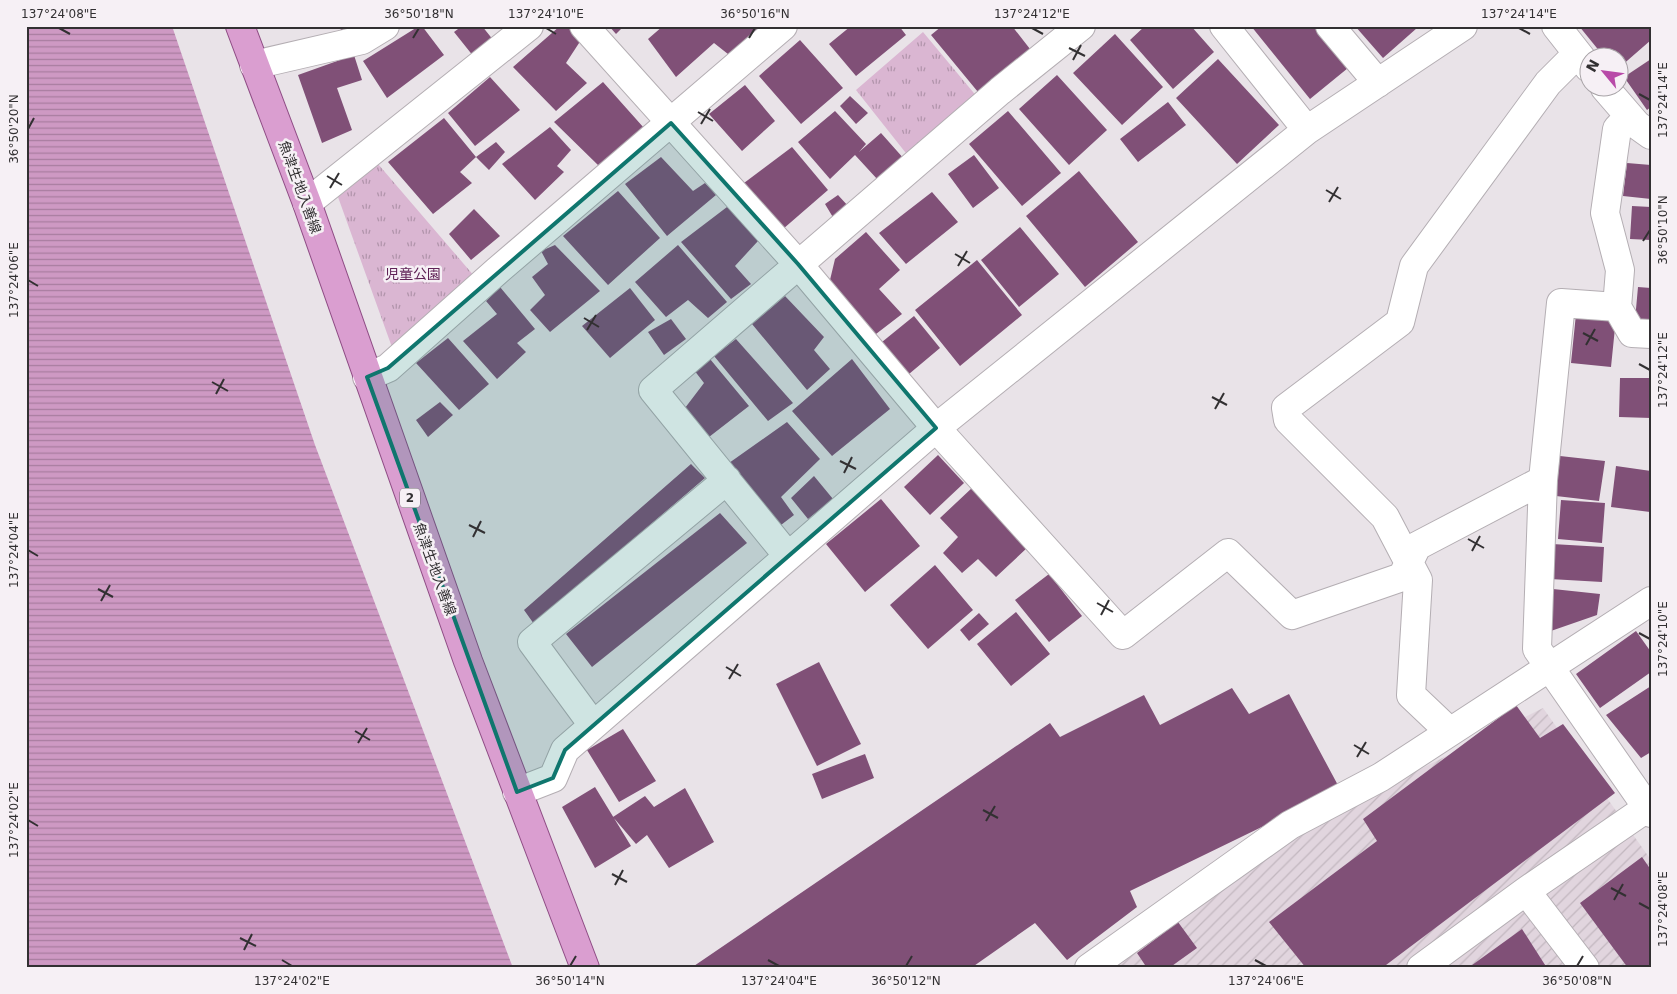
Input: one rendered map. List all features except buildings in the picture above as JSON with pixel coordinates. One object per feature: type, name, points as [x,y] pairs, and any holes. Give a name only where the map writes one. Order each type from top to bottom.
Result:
[{"type":"main road","name":"魚津生地入善線","points":[[240,26],[307,203],[367,376],[517,792],[585,968]]},
{"type":"street","points":[[254,65],[362,40],[385,26]]},
{"type":"street","points":[[307,203],[529,26]]},
{"type":"street","points":[[584,26],[798,264],[936,428],[1123,636],[1228,553],[1292,615],[1402,577],[1417,546],[1543,480]]},
{"type":"street","points":[[367,376],[388,368],[497,271],[783,26]]},
{"type":"street","points":[[788,556],[653,390],[1000,91],[1081,26]]},
{"type":"street","points":[[1224,26],[1307,130]]},
{"type":"street","points":[[1330,26],[1378,83]]},
{"type":"street","points":[[517,792],[553,778],[565,750],[936,428],[1307,130],[1463,26]]},
{"type":"street","points":[[1556,26],[1580,58]]},
{"type":"street","points":[[1450,732],[1412,695],[1418,580],[1410,561],[1385,517],[1288,420],[1286,408],[1400,322],[1414,266],[1548,83],[1580,64]]},
{"type":"street","points":[[1614,98],[1629,116],[1651,135]]},
{"type":"street","points":[[1629,116],[1617,129],[1605,213],[1620,270],[1617,307],[1632,332],[1651,334]]},
{"type":"street","points":[[1421,968],[1526,891],[1649,811],[1536,649],[1543,480],[1561,303],[1617,307]]},
{"type":"street","points":[[593,725],[532,642],[727,480]]},
{"type":"street","points":[[1089,968],[1290,825],[1381,777],[1651,601]]},
{"type":"street","points":[[1526,891],[1585,968]]},
{"type":"highlighted area","points":[[671,123],[798,264],[936,428],[565,750],[553,778],[517,792],[367,377],[388,368]]},
{"type":"shaded area","points":[[26,26],[172,26],[315,445],[513,968],[26,968]]},
{"type":"shaded area","points":[[1543,708],[1651,860],[1651,968],[1088,968],[1211,873]]},
{"type":"green space","points":[[923,32],[978,98],[909,157],[856,90]]},
{"type":"green space","name":"児童公園","points":[[378,164],[475,277],[393,350],[338,197]]}]
